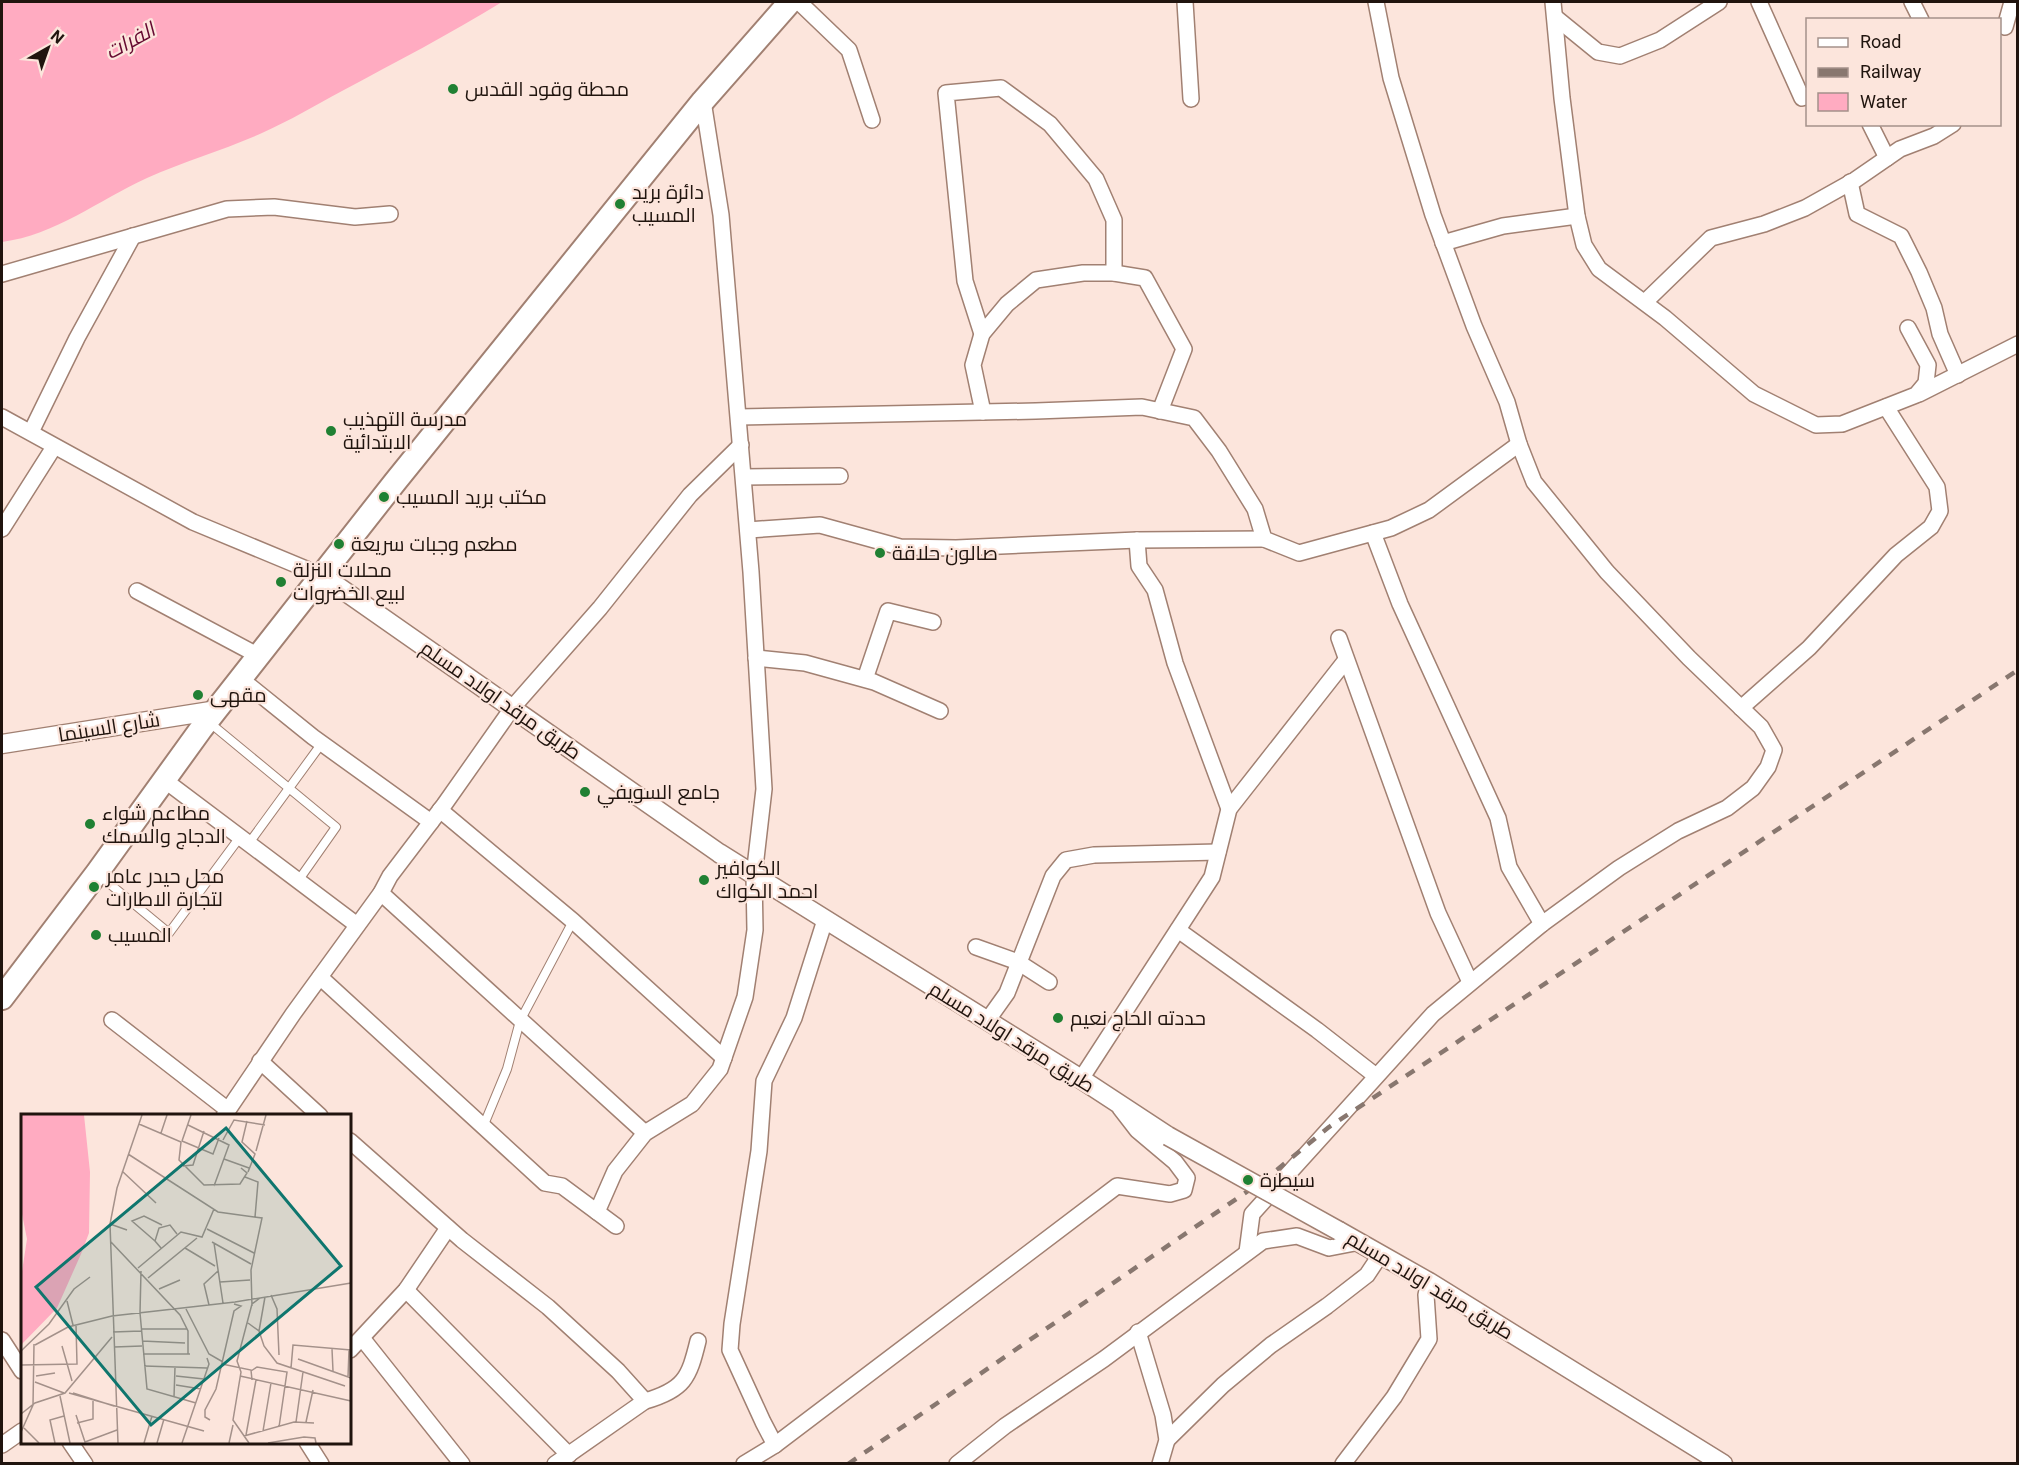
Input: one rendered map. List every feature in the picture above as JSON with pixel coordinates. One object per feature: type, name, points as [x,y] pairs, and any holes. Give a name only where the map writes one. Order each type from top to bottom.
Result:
[{"type":"main road","points":[[2,998],[97,873],[164,779],[395,482],[703,101],[790,2]]},
{"type":"street","points":[[799,2],[849,51],[872,120]]},
{"type":"street","points":[[1185,2],[1191,99]]},
{"type":"street","points":[[1247,1252],[1252,1214],[1433,1014],[1542,924],[1618,868],[1678,831],[1727,808],[1754,788],[1768,767],[1774,750],[1761,727],[1607,573],[1534,482],[1507,402],[1474,326],[1433,215],[1391,78],[1376,2]]},
{"type":"street","points":[[1554,9],[1598,52],[1620,56],[1660,40],[1719,2]]},
{"type":"street","points":[[1759,2],[1802,98],[1806,96]]},
{"type":"street","points":[[1912,2],[1920,18]]},
{"type":"street","points":[[2007,28],[2012,2]]},
{"type":"street","points":[[1554,9],[1562,98],[1577,216],[1584,245],[1599,269],[1645,302],[1754,394],[1816,425],[1842,424],[1916,395],[2018,344]]},
{"type":"street","points":[[982,334],[964,281],[946,93],[1001,88],[1050,124],[1096,179],[1101,189],[1114,220],[1114,273]]},
{"type":"street","points":[[597,1212],[615,1171],[645,1133],[692,1104],[720,1069],[745,997],[755,930],[754,876],[764,789],[748,530],[721,215],[703,101]]},
{"type":"street","points":[[1871,126],[1887,158]]},
{"type":"street","points":[[1645,302],[1711,238],[1764,224],[1805,208],[1900,149],[1934,136],[1950,126]]},
{"type":"street","points":[[1850,182],[1857,214],[1901,236],[1934,308],[1940,334],[1958,375]]},
{"type":"street","points":[[2,274],[228,209],[274,207],[355,217],[390,214]]},
{"type":"street","points":[[1443,243],[1503,226],[1577,216]]},
{"type":"street","points":[[31,432],[76,338],[133,236]]},
{"type":"street","points":[[983,412],[973,365],[982,334],[1007,304],[1036,280],[1083,273],[1114,273],[1145,278],[1184,350],[1160,411]]},
{"type":"street","points":[[1908,328],[1928,365],[1926,382],[1916,395]]},
{"type":"street","points":[[739,417],[1142,407],[1194,418],[1219,451],[1255,509],[1264,539]]},
{"type":"street","points":[[1741,708],[1809,648],[1896,555],[1931,527],[1940,511],[1937,487],[1887,407]]},
{"type":"street","points":[[2,417],[193,522],[322,576]]},
{"type":"street","points":[[748,530],[820,525],[900,547],[956,548],[1137,540],[1264,539],[1299,553],[1391,528],[1429,510],[1520,444]]},
{"type":"street","points":[[112,1020],[226,1113],[320,976],[381,894],[390,876],[513,707],[600,608],[690,495],[741,445]]},
{"type":"street","points":[[2,529],[54,447]]},
{"type":"street","points":[[744,477],[840,476]]},
{"type":"street","points":[[1373,533],[1400,604],[1498,818],[1509,867],[1542,924]]},
{"type":"street","points":[[1137,540],[1139,566],[1155,590],[1175,663],[1229,809]]},
{"type":"street","name":"طريق مرقد اولاد مسلم","points":[[322,576],[513,707],[719,854],[1081,1079],[1168,1136],[1429,1282],[1721,1463]]},
{"type":"street","points":[[137,591],[259,656]]},
{"type":"street","points":[[865,680],[888,611],[933,622]]},
{"type":"street","points":[[1339,638],[1438,913],[1470,982]]},
{"type":"street","points":[[756,658],[805,663],[865,680],[940,711]]},
{"type":"street","points":[[1081,1079],[1212,877],[1229,809],[1346,660]]},
{"type":"street","points":[[241,679],[322,743],[435,816],[573,921],[724,1058]]},
{"type":"street","name":"شارع السينما","points":[[2,744],[212,716]]},
{"type":"street","points":[[164,779],[357,925]]},
{"type":"street","points":[[987,1021],[1006,993],[1053,876],[1066,860],[1094,855],[1218,852]]},
{"type":"street","points":[[381,894],[645,1133]]},
{"type":"street","points":[[775,1445],[730,1350],[732,1324],[759,1151],[764,1082],[794,1018],[825,920]]},
{"type":"street","points":[[1178,930],[1317,1030],[1376,1076]]},
{"type":"street","points":[[976,947],[1018,962],[1048,982]]},
{"type":"street","points":[[320,976],[545,1183],[562,1186],[616,1226]]},
{"type":"street","points":[[260,1061],[318,1114]]},
{"type":"street","points":[[755,1461],[1117,1186],[1170,1194],[1184,1190],[1186,1178],[1175,1162],[1137,1130],[1115,1101]]},
{"type":"street","points":[[351,1143],[448,1228],[548,1307],[618,1371],[645,1401]]},
{"type":"street","points":[[351,1349],[406,1290],[448,1228]]},
{"type":"street","points":[[957,1464],[1005,1426],[1104,1359],[1263,1241],[1297,1236],[1329,1248],[1360,1242]]},
{"type":"street","points":[[1167,1440],[1223,1385],[1271,1345],[1367,1275],[1381,1254]]},
{"type":"street","points":[[1343,1464],[1394,1397],[1429,1339],[1426,1295],[1429,1282]]},
{"type":"street","points":[[406,1290],[569,1455]]},
{"type":"street","points":[[1138,1332],[1163,1415],[1167,1440],[1160,1464]]},
{"type":"street","points":[[362,1338],[462,1464]]},
{"type":"street","points":[[2,1340],[21,1369]]},
{"type":"street","points":[[555,1464],[645,1401],[660,1397],[681,1384],[691,1370],[698,1341]]},
{"type":"street","points":[[2,1445],[21,1432]]},
{"type":"street","points":[[71,1444],[84,1464]]},
{"type":"street","points":[[308,1444],[321,1464]]},
{"type":"lane","points":[[212,716],[289,789],[336,827],[298,880]]},
{"type":"lane","points":[[97,873],[169,933],[244,840],[289,789],[322,743]]},
{"type":"lane","points":[[483,1127],[507,1069],[520,1021],[573,921]]},
{"type":"water","name":"الفرات","points":[[2,2],[502,2],[423,48],[272,128],[147,178],[59,224],[21,238],[2,242]]},
{"type":"railway","points":[[848,1464],[1267,1178],[1329,1127],[2018,670]]},
{"type":"place","name":"محطة وقود القدس","points":[[453,89]]},
{"type":"place","name":"دائرة بريد المسيب","points":[[620,204]]},
{"type":"place","name":"مدرسة التهذيب الابتدائية","points":[[331,431]]},
{"type":"place","name":"مكتب بريد المسيب","points":[[384,497]]},
{"type":"place","name":"مطعم وجبات سريعة","points":[[339,544]]},
{"type":"place","name":"صالون حلاقة","points":[[880,553]]},
{"type":"place","name":"محلات النزلة لبيع الخضروات","points":[[281,582]]},
{"type":"place","name":"مقهى","points":[[198,695]]},
{"type":"place","name":"جامع السويفي","points":[[585,792]]},
{"type":"place","name":"مطاعم شواء الدجاج والسمك","points":[[90,824]]},
{"type":"place","name":"الكوافير احمد الكواك","points":[[704,880]]},
{"type":"place","name":"محل حيدر عامر لتجارة الاطارات","points":[[94,887]]},
{"type":"place","name":"المسيب","points":[[96,935]]},
{"type":"place","name":"حددته الحاج نعيم","points":[[1058,1018]]},
{"type":"place","name":"سيطرة","points":[[1248,1180]]}]
